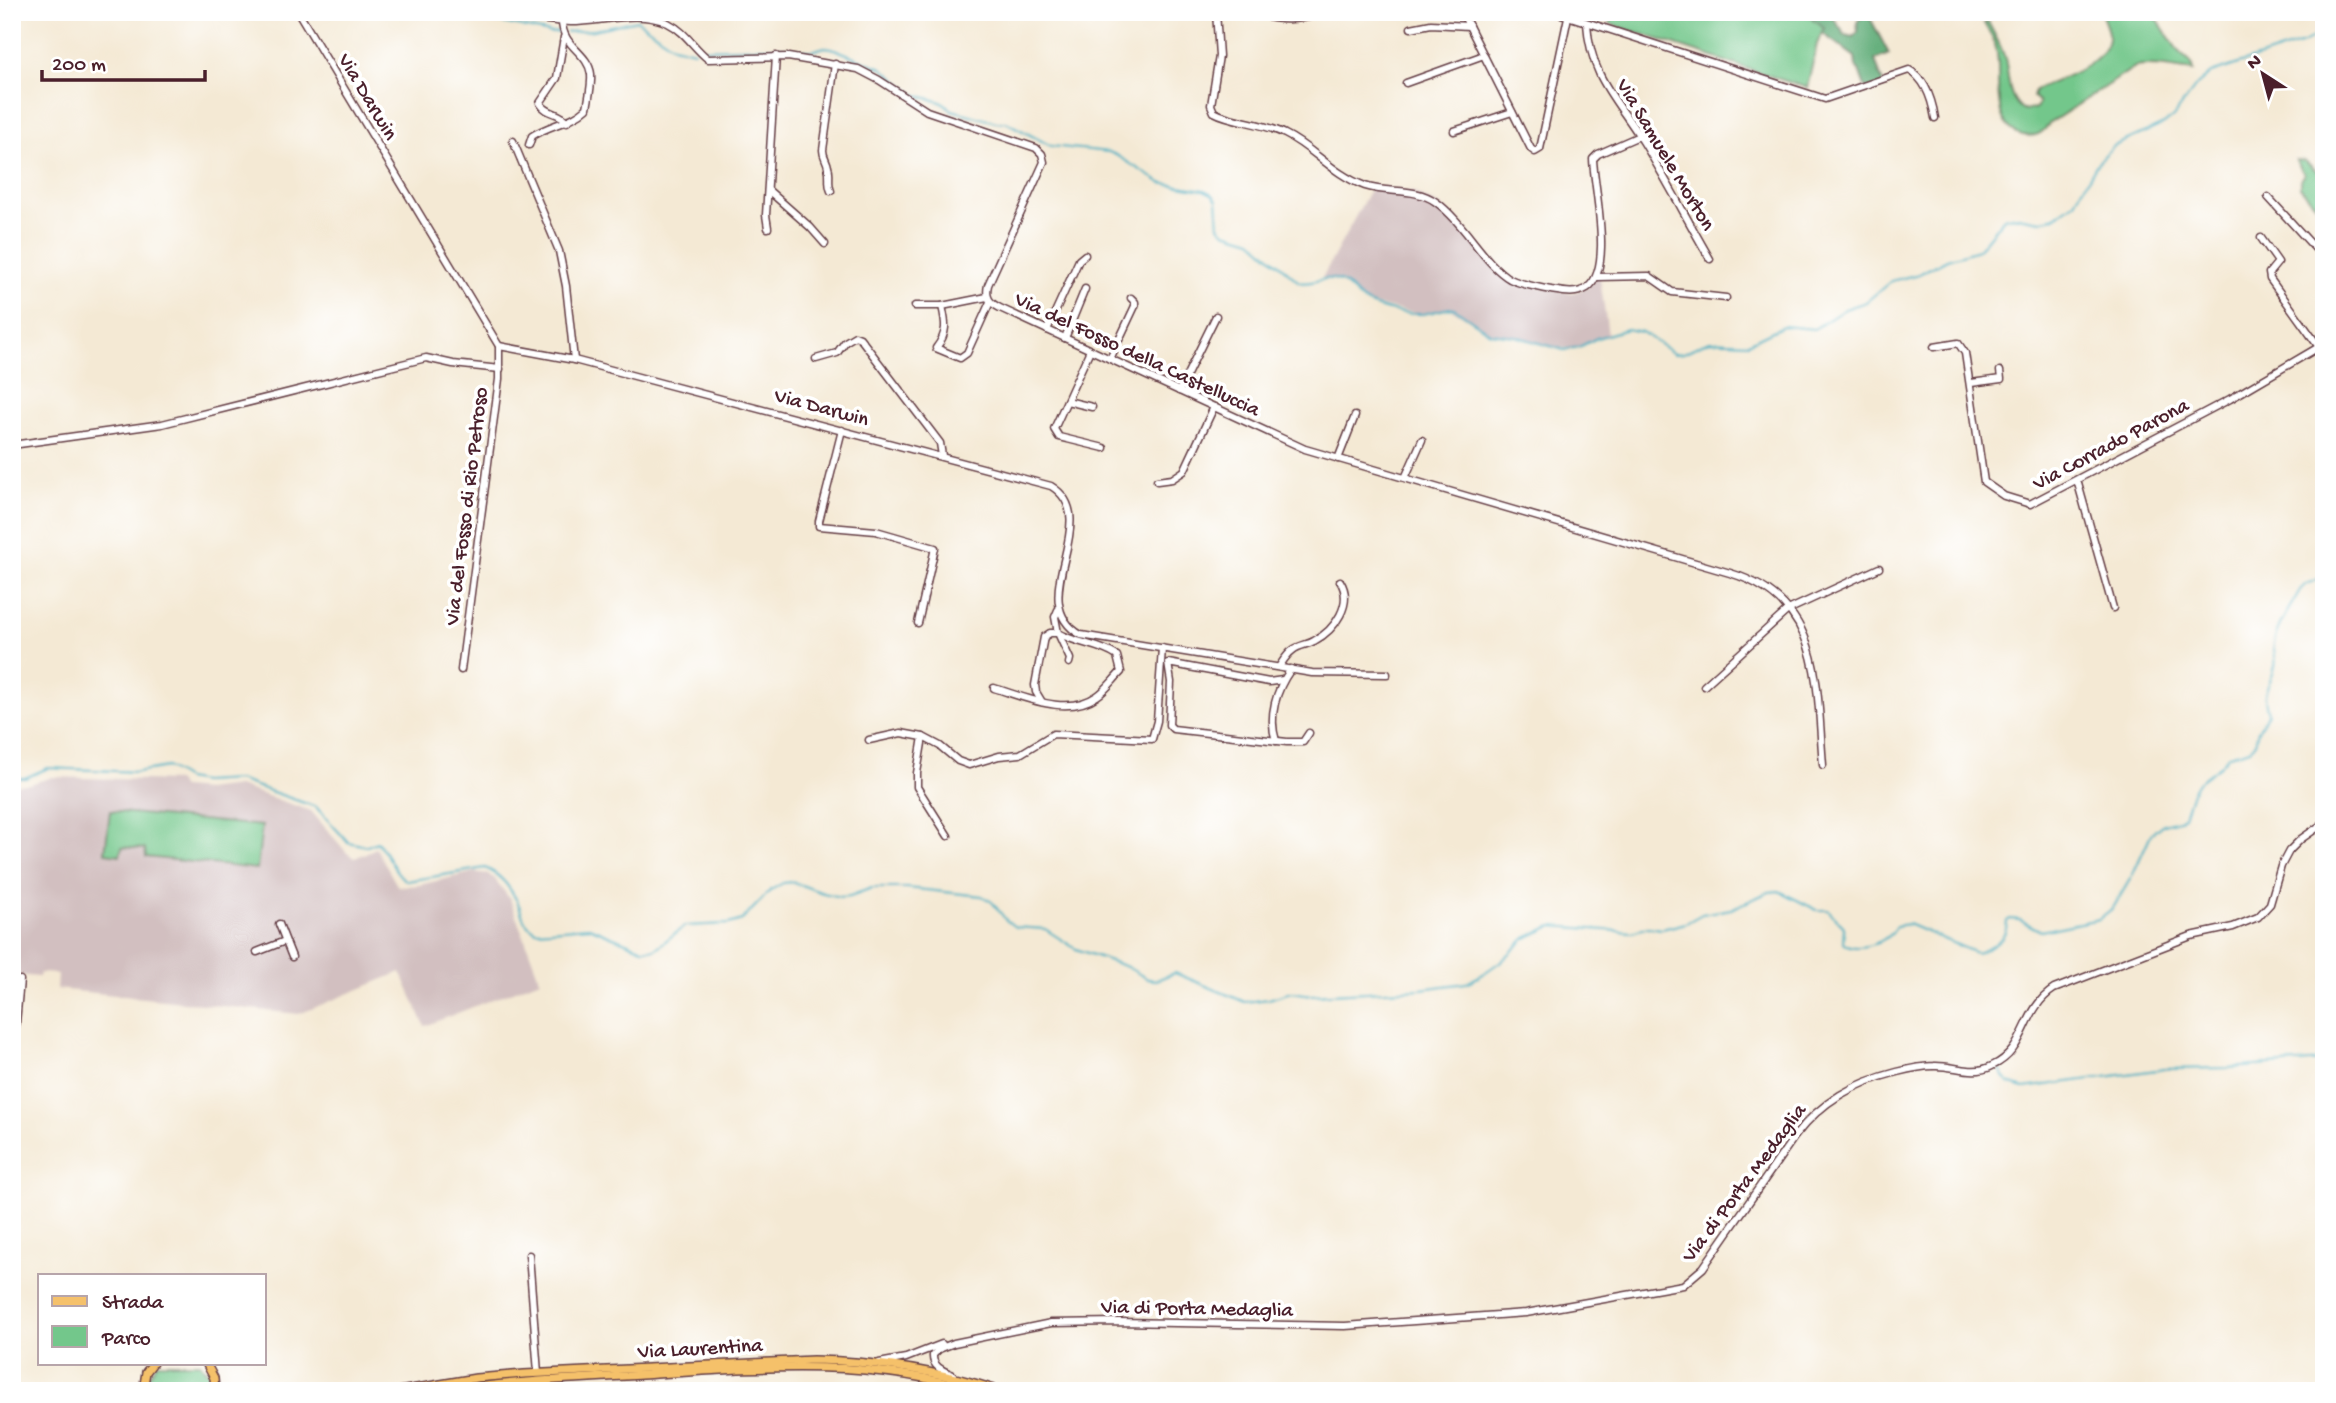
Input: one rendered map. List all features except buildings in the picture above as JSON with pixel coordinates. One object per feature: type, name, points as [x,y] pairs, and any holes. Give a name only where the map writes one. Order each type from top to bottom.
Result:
[{"type":"main road","name":"Via Laurentina","points":[[399,1391],[476,1378],[538,1373],[799,1360],[874,1364],[934,1372],[1002,1391]]},
{"type":"main road","points":[[143,1391],[146,1372],[152,1364]]},
{"type":"main road","points":[[207,1364],[214,1378],[216,1390]]},
{"type":"main road","name":"Via Laurentina","points":[[446,1391],[508,1383],[799,1368],[889,1372],[935,1380],[975,1391]]},
{"type":"street","name":"Via Darwin","points":[[298,12],[499,346],[574,360],[1054,487],[1062,495],[1070,524],[1055,617],[1058,633]]},
{"type":"street","name":"Via del Fosso della Castelluccia","points":[[490,12],[562,21],[649,17],[676,27],[703,55],[715,60],[776,56],[835,64],[869,74],[927,111],[1003,135],[1041,152],[1044,163],[990,281],[989,299],[1047,330],[1305,449],[1737,575],[1762,586],[1788,610],[1804,633],[1813,659],[1822,765]]},
{"type":"street","points":[[1216,12],[1219,48],[1212,105],[1215,113],[1264,125],[1287,135],[1331,169],[1361,184],[1428,197],[1445,209],[1500,271],[1511,279],[1572,293],[1587,288],[1597,277],[1601,243],[1593,159],[1639,136]]},
{"type":"street","points":[[1254,12],[1284,20],[1331,12]]},
{"type":"street","points":[[1462,12],[1532,151],[1536,152],[1540,149],[1568,17]]},
{"type":"street","points":[[1555,12],[1825,99],[1909,70],[1917,74],[1925,86],[1932,101],[1935,118]]},
{"type":"street","points":[[562,21],[563,34],[557,78],[540,103],[546,111],[563,116],[567,122]]},
{"type":"street","points":[[1411,28],[1428,24],[1469,26]]},
{"type":"street","name":"Via Samuele Morton","points":[[1587,24],[1590,45],[1602,82],[1639,136],[1710,259]]},
{"type":"street","points":[[529,145],[532,136],[538,132],[567,122],[587,108],[591,75],[583,58],[563,34]]},
{"type":"street","points":[[1406,83],[1484,55]]},
{"type":"street","points":[[768,228],[766,215],[776,56]]},
{"type":"street","points":[[831,191],[823,150],[835,64]]},
{"type":"street","points":[[1454,131],[1513,112]]},
{"type":"street","points":[[513,141],[559,251],[566,286],[574,360]]},
{"type":"street","points":[[768,190],[825,244]]},
{"type":"street","points":[[2267,197],[2324,258]]},
{"type":"street","points":[[2262,238],[2278,262],[2269,273],[2270,279],[2322,345]]},
{"type":"street","points":[[1047,330],[1079,260],[1085,255]]},
{"type":"street","points":[[1597,277],[1649,276],[1672,292],[1726,298]]},
{"type":"street","points":[[1065,338],[1085,289]]},
{"type":"street","points":[[1110,359],[1135,306],[1131,298]]},
{"type":"street","points":[[915,306],[942,306],[989,299]]},
{"type":"street","points":[[942,306],[946,328],[944,337],[936,348],[960,358],[967,353],[989,299]]},
{"type":"street","points":[[1180,391],[1216,316]]},
{"type":"street","points":[[816,359],[837,353],[850,338],[860,338],[940,443],[942,456]]},
{"type":"street","name":"Via Corrado Parona","points":[[1934,347],[1958,343],[1962,346],[1971,383],[1982,478],[1986,485],[2004,496],[2031,504],[2231,398],[2322,345]]},
{"type":"street","name":"Via del Fosso di Rio Petroso","points":[[461,670],[500,369],[499,346]]},
{"type":"street","points":[[1090,350],[1054,429],[1056,435],[1104,448]]},
{"type":"street","points":[[12,445],[162,424],[426,358],[500,369]]},
{"type":"street","points":[[1971,383],[2001,379],[2000,371]]},
{"type":"street","points":[[1068,401],[1092,407]]},
{"type":"street","points":[[1157,481],[1172,479],[1184,471],[1214,407]]},
{"type":"street","points":[[1338,459],[1356,416]]},
{"type":"street","points":[[842,430],[819,526],[876,531],[934,548],[918,623]]},
{"type":"street","points":[[1405,478],[1422,440]]},
{"type":"street","points":[[2077,480],[2113,608]]},
{"type":"street","points":[[1704,687],[1788,610],[1879,568]]},
{"type":"street","points":[[1279,667],[1289,653],[1316,640],[1339,617],[1347,595],[1340,581]]},
{"type":"street","points":[[1058,610],[1071,628],[1081,635],[1330,675],[1387,674]]},
{"type":"street","points":[[994,688],[1042,702],[1062,706],[1086,702],[1098,696],[1121,672],[1117,656],[1109,651],[1072,641],[1058,633],[1050,633],[1043,640],[1035,685],[1042,702]]},
{"type":"street","points":[[1058,633],[1070,659],[1069,663]]},
{"type":"street","points":[[869,740],[901,733],[923,737],[933,741],[958,761],[969,765],[999,756],[1020,754],[1053,734],[1152,739],[1157,721],[1161,648]]},
{"type":"street","points":[[1283,680],[1269,682],[1168,663],[1171,682],[1169,725],[1276,741],[1303,742],[1309,733]]},
{"type":"street","points":[[1276,741],[1272,727],[1275,704],[1283,680],[1291,669]]},
{"type":"street","points":[[923,737],[916,773],[917,787],[948,836]]},
{"type":"street","points":[[922,749],[933,741]]},
{"type":"street","name":"Via di Porta Medaglia","points":[[874,1364],[906,1358],[938,1346],[1029,1326],[1058,1323],[1345,1326],[1526,1313],[1683,1285],[1703,1268],[1794,1136],[1828,1101],[1857,1084],[1917,1068],[1940,1066],[1975,1071],[1996,1065],[2015,1047],[2037,1002],[2054,989],[2191,936],[2232,927],[2258,917],[2270,904],[2281,866],[2289,851],[2324,823]]},
{"type":"street","points":[[279,924],[292,957]]},
{"type":"street","points":[[257,952],[285,941]]},
{"type":"street","points":[[12,1066],[20,980]]},
{"type":"street","points":[[530,1255],[538,1373]]},
{"type":"street","points":[[954,1343],[939,1349],[933,1360],[937,1367],[962,1379]]},
{"type":"shaded area","points":[[1371,188],[1413,192],[1445,209],[1507,277],[1520,283],[1572,293],[1587,288],[1599,272],[1608,334],[1575,348],[1553,348],[1515,336],[1490,333],[1450,308],[1419,314],[1367,303],[1338,280],[1322,278]]},
{"type":"shaded area","points":[[53,777],[176,781],[182,788],[205,790],[238,786],[311,811],[347,853],[355,858],[376,848],[398,887],[475,872],[486,874],[494,878],[510,899],[540,980],[425,1026],[401,972],[299,1014],[56,989],[57,974],[40,973],[39,977],[16,975],[15,984],[12,984],[12,785],[30,784]]},
{"type":"green space","points":[[1605,12],[1805,12],[1824,28],[1817,44],[1807,88],[1611,24]]},
{"type":"green space","points":[[1805,12],[1839,12],[1832,16],[1845,35],[1853,37],[1858,32],[1857,22],[1864,14],[1868,14],[1889,54],[1875,60],[1884,86],[1867,92],[1856,67],[1855,57],[1822,33],[1824,28]]},
{"type":"green space","points":[[2101,12],[2152,12],[2179,52],[2191,63],[2193,71],[2157,66],[2135,67],[2050,123],[2039,134],[2028,136],[2012,130],[2000,111],[1996,48],[1984,23],[1988,22],[2002,50],[2012,95],[2025,111],[2036,108],[2039,103],[2033,96],[2035,90],[2081,69],[2101,53],[2107,44],[2108,33]]},
{"type":"green space","points":[[2296,160],[2305,161],[2324,177],[2324,214],[2300,187],[2304,174]]},
{"type":"green space","points":[[110,811],[262,826],[257,869],[146,857],[145,849],[122,847],[120,855],[105,853]]},
{"type":"green space","points":[[156,1364],[201,1364],[209,1374],[211,1391],[147,1391],[147,1380]]},
{"type":"waterway","points":[[397,12],[504,23],[550,33],[561,32]]},
{"type":"waterway","points":[[567,32],[593,30],[637,20],[673,46],[694,51]]},
{"type":"waterway","points":[[700,49],[780,47],[811,51],[832,48],[882,68],[914,94],[944,103],[952,110],[996,122],[1006,122],[1051,146],[1109,152],[1161,183],[1204,190],[1212,194],[1217,200],[1219,226],[1225,232],[1252,240],[1299,282],[1337,280],[1367,303],[1401,313],[1415,314],[1454,308],[1490,333],[1515,336],[1564,350],[1627,329],[1642,332],[1674,354],[1683,353],[1709,341],[1748,343],[1783,326],[1814,329],[1845,309],[1866,302],[1891,281],[1919,274],[1947,259],[1978,250],[2004,218],[2012,216],[2040,221],[2055,217],[2075,202],[2098,162],[2114,146],[2164,124],[2173,117],[2197,85],[2211,73],[2303,43],[2324,31]]},
{"type":"waterway","points":[[12,778],[25,778],[48,768],[137,772],[167,767],[186,779],[202,782],[238,780],[316,807],[348,842],[367,846],[377,842],[407,881],[485,868],[507,885],[524,920],[536,931],[589,927],[643,949],[655,949],[685,926],[729,924],[742,920],[771,890],[783,883],[793,882],[841,897],[872,888],[907,888],[982,896],[992,902],[1015,927],[1045,929],[1076,949],[1127,967],[1148,979],[1156,980],[1175,973],[1245,1002],[1269,999],[1291,992],[1312,995],[1421,989],[1466,983],[1504,959],[1526,938],[1552,926],[1632,932],[1648,927],[1662,929],[1686,923],[1702,914],[1731,909],[1769,892],[1779,891],[1817,910],[1828,910],[1844,927],[1843,942],[1853,947],[1884,939],[1896,926],[1908,924],[1976,953],[1997,942],[2010,919],[2020,920],[2041,931],[2099,919],[2113,908],[2132,876],[2151,834],[2163,824],[2184,816],[2198,782],[2221,765],[2229,755],[2250,749],[2255,743],[2258,730],[2268,713],[2265,697],[2275,666],[2274,644],[2278,630],[2300,590],[2306,584],[2324,577]]},
{"type":"waterway","points":[[2000,1069],[2008,1083],[2024,1088],[2164,1069],[2228,1068],[2324,1061]]}]
